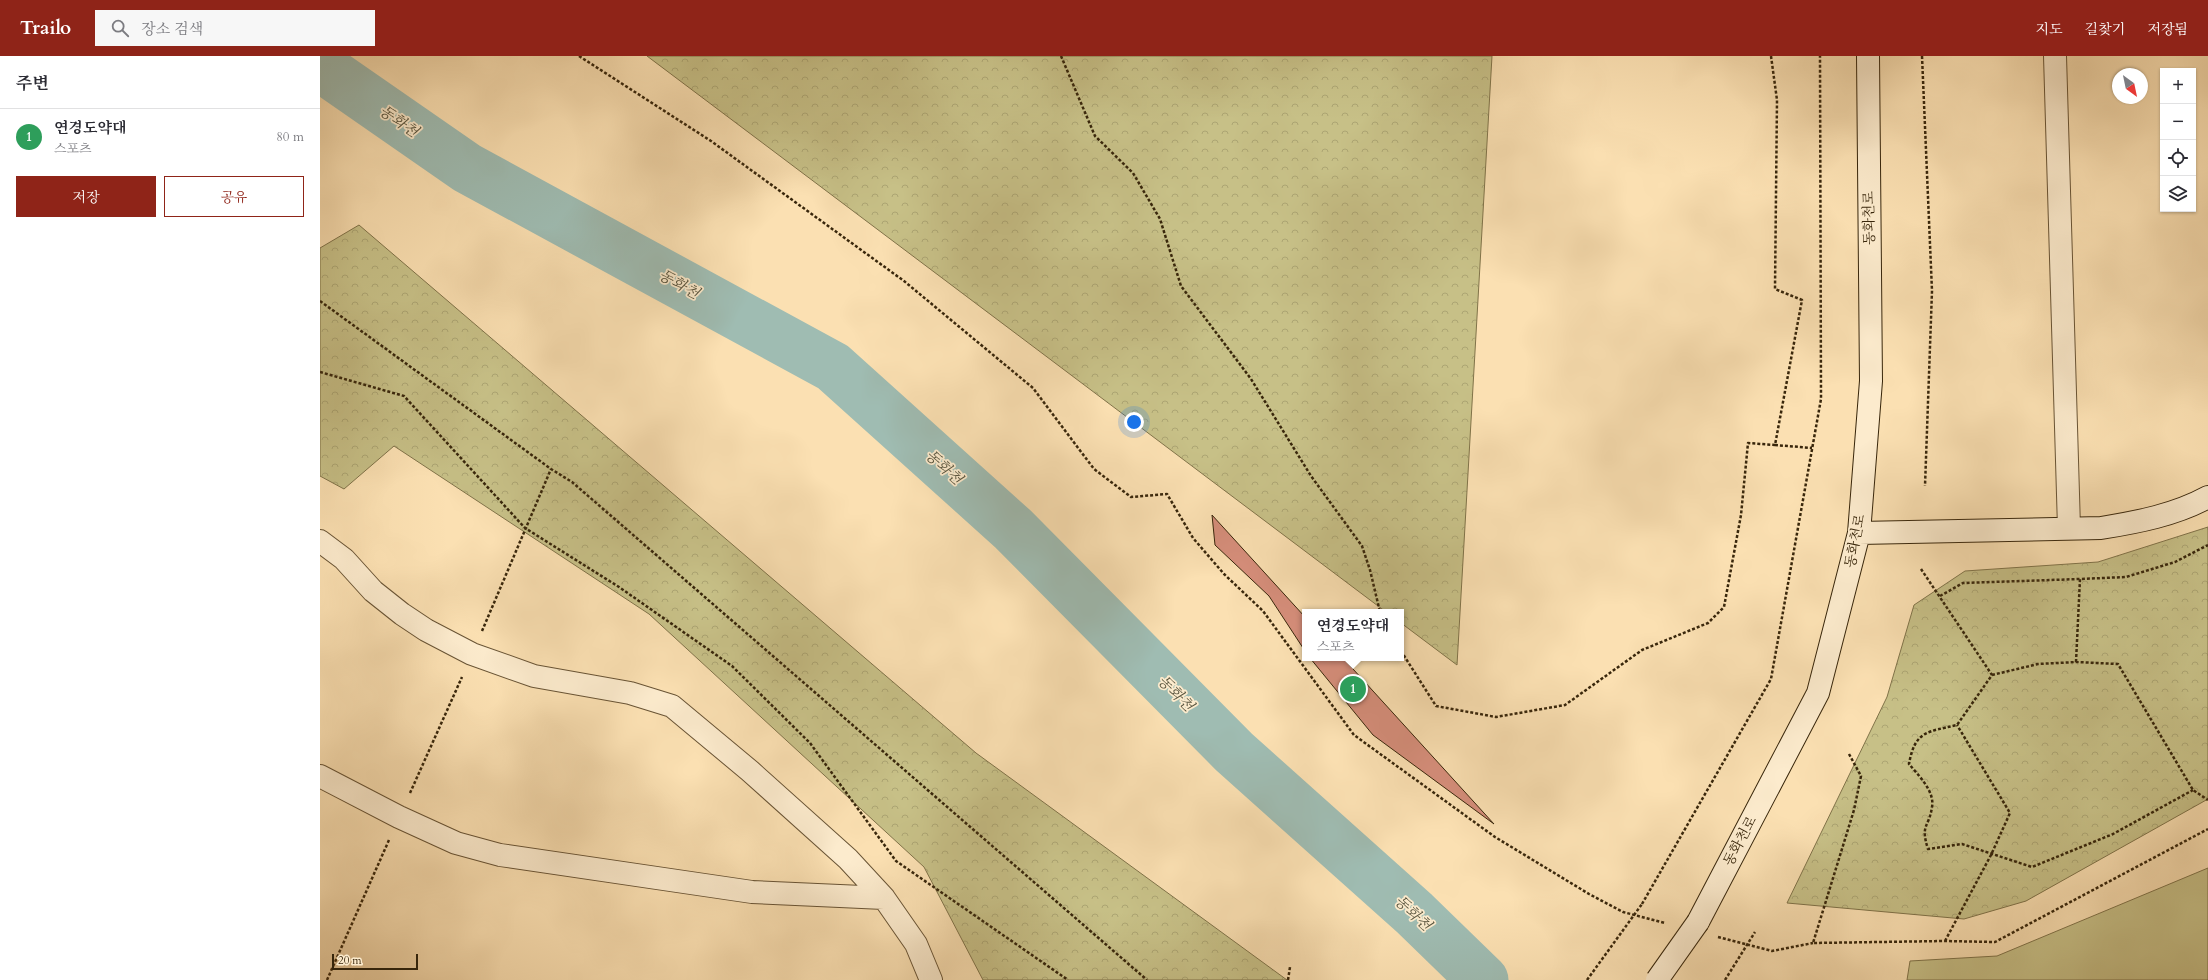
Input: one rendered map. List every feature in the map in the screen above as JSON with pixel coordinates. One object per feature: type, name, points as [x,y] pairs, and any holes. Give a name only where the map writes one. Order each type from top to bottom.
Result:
[{"type":"street","name":"동화천로","points":[[1658,980],[1705,929],[1818,693],[1859,533],[1871,381],[1868,56]]},
{"type":"street","points":[[2055,56],[2069,528]]},
{"type":"street","points":[[1859,533],[2101,528],[2138,522],[2189,508],[2208,497]]},
{"type":"street","points":[[320,541],[344,559],[373,591],[402,614],[426,630],[472,654],[534,676],[630,694],[672,706],[750,771],[842,854],[884,898],[916,944],[931,980]]},
{"type":"street","points":[[320,776],[399,817],[456,843],[500,855],[752,892],[884,898]]},
{"type":"path","points":[[578,56],[711,141],[904,281],[1033,388],[1094,469],[1131,497],[1167,494],[1193,538],[1224,574],[1263,611],[1354,735],[1495,837],[1589,894],[1623,912],[1667,924]]},
{"type":"path","points":[[1061,56],[1095,136],[1133,174],[1160,219],[1180,286],[1251,379],[1312,476],[1362,546],[1370,570],[1379,609]]},
{"type":"path","points":[[1771,56],[1777,100],[1776,289],[1802,300],[1775,445]]},
{"type":"path","points":[[1586,980],[1642,904],[1771,679],[1821,399],[1820,56]]},
{"type":"path","points":[[1922,56],[1932,291],[1925,486]]},
{"type":"path","points":[[320,301],[551,469],[572,482],[1147,980]]},
{"type":"path","points":[[320,372],[404,396],[524,528],[619,587],[732,666],[810,743],[896,861],[1068,980]]},
{"type":"path","points":[[1404,656],[1436,706],[1496,717],[1565,705],[1642,650],[1708,623],[1724,607],[1741,515],[1748,443],[1812,448]]},
{"type":"path","points":[[327,980],[511,566],[524,528],[551,469]]},
{"type":"path","points":[[1940,596],[1963,583],[2126,577],[2175,562],[2208,545]]},
{"type":"path","points":[[1921,569],[1992,675]]},
{"type":"path","points":[[2076,662],[2080,579]]},
{"type":"path","points":[[2193,790],[2113,834],[2032,867],[1991,855],[1962,844],[1928,849],[1923,834],[1933,806],[1928,788],[1909,764],[1912,748],[1923,733],[1957,725],[1992,675],[2038,664],[2076,662],[2118,664],[2193,790],[2208,800]]},
{"type":"path","points":[[1945,941],[1991,855],[2010,813],[1957,725]]},
{"type":"path","points":[[1813,943],[1854,810],[1861,776],[1849,754]]},
{"type":"path","points":[[1705,929],[1772,951],[1813,943],[1945,941],[1995,942],[2208,828]]},
{"type":"path","points":[[1725,980],[1755,932]]},
{"type":"path","points":[[1288,980],[1290,967]]},
{"type":"green space","points":[[647,56],[1492,56],[1457,665],[1404,625],[1404,609],[1382,609]]},
{"type":"green space","points":[[359,225],[976,753],[1287,980],[983,980],[924,867],[649,614],[394,446],[344,489],[320,476],[320,248]]},
{"type":"green space","points":[[2208,527],[2208,799],[2026,901],[1964,919],[1787,903],[1887,697],[1914,605],[1965,571],[2098,562]]},
{"type":"green space","points":[[2208,868],[2208,980],[1907,980],[1910,961],[1997,956]]},
{"type":"building","points":[[1212,515],[1302,614],[1302,646],[1269,596],[1215,545]]},
{"type":"building","points":[[1312,661],[1346,661],[1494,824],[1373,735]]},
{"type":"waterway","name":"동화천","points":[[320,66],[467,168],[833,367],[1013,529],[1234,752],[1414,913],[1483,980]]},
{"type":"place","name":"연경도약대","points":[[1353,689]]}]
